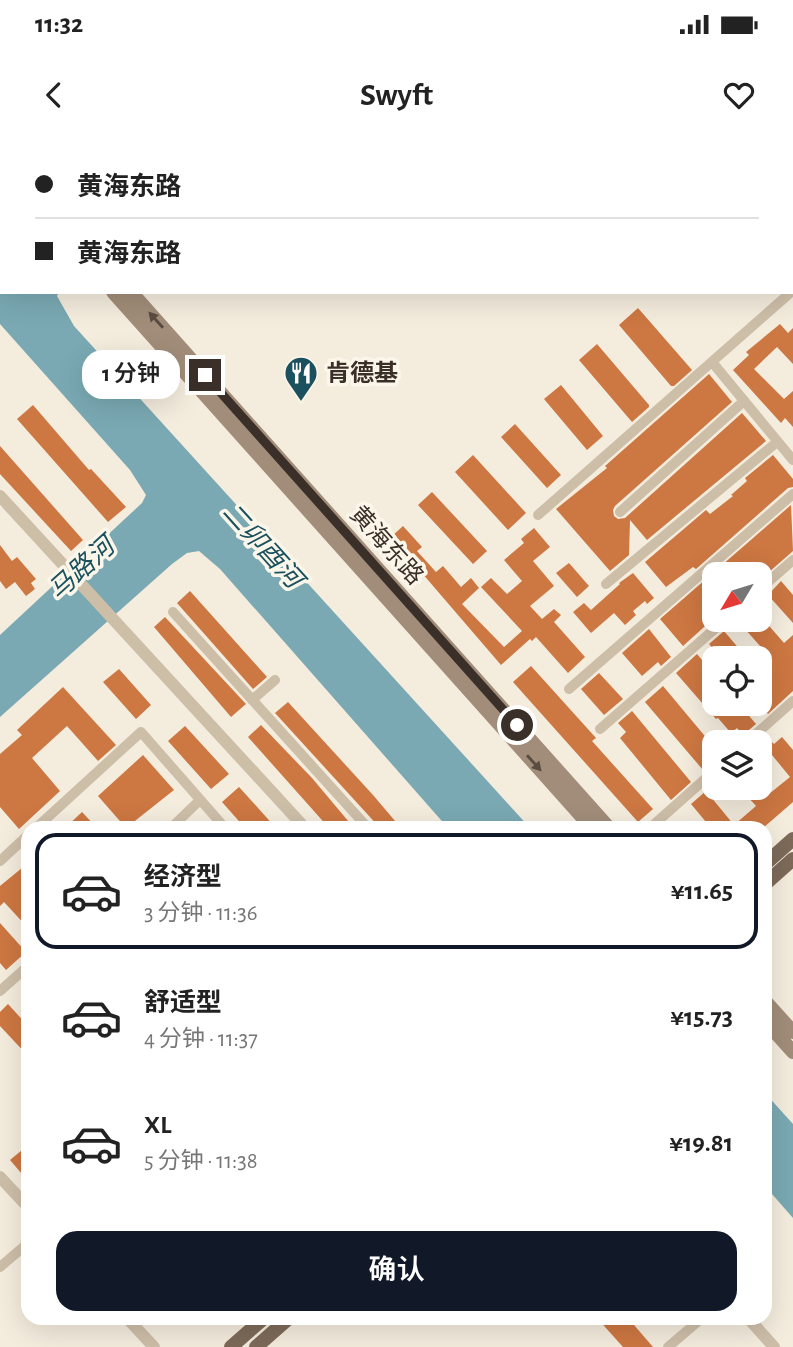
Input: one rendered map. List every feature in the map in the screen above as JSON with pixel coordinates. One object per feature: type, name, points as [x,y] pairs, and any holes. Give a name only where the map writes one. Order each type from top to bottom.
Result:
[{"type":"main road","name":"黄海东路","points":[[115,294],[586,821]]},
{"type":"main road","name":"黄海东路","points":[[133,294],[603,821]]},
{"type":"main road","points":[[772,858],[793,839]]},
{"type":"main road","points":[[772,878],[793,859]]},
{"type":"main road","points":[[772,1009],[793,1032]]},
{"type":"main road","points":[[772,1029],[793,1052]]},
{"type":"main road","points":[[231,1347],[256,1325]]},
{"type":"main road","points":[[256,1347],[281,1325]]},
{"type":"street","points":[[538,514],[789,294]]},
{"type":"street","points":[[712,362],[793,460]]},
{"type":"street","points":[[620,512],[744,401]]},
{"type":"street","points":[[606,584],[776,442]]},
{"type":"street","points":[[569,689],[793,494]]},
{"type":"street","points":[[0,496],[299,821]]},
{"type":"street","points":[[772,578],[793,560]]},
{"type":"street","points":[[173,612],[362,821]]},
{"type":"street","points":[[600,729],[711,632]]},
{"type":"street","points":[[252,700],[275,680]]},
{"type":"street","points":[[760,730],[793,701]]},
{"type":"street","points":[[44,821],[141,732],[219,821]]},
{"type":"street","points":[[658,821],[702,782]]},
{"type":"street","points":[[178,821],[200,800]]},
{"type":"street","points":[[0,861],[21,842]]},
{"type":"street","points":[[0,991],[21,972]]},
{"type":"street","points":[[0,1177],[21,1200]]},
{"type":"street","points":[[0,1267],[21,1248]]},
{"type":"street","points":[[134,1325],[154,1347]]},
{"type":"street","points":[[668,1347],[694,1325]]},
{"type":"street","points":[[754,1325],[774,1347]]},
{"type":"water","points":[[0,294],[58,294],[74,326],[524,821],[442,821],[220,569],[199,551],[187,553],[172,564],[0,717],[0,635],[142,503],[146,495],[130,470],[0,324]]},
{"type":"water","points":[[772,1101],[793,1124],[793,1218],[772,1194]]},
{"type":"building","points":[[638,308],[692,370],[674,386],[671,386],[619,325]]},
{"type":"building","points":[[780,324],[788,333],[793,328],[793,364],[777,347],[754,369],[784,399],[793,391],[793,427],[785,418],[781,423],[733,370],[749,355],[746,352]]},
{"type":"building","points":[[597,344],[649,405],[632,422],[579,360]]},
{"type":"building","points":[[709,374],[732,402],[615,506],[614,516],[618,519],[625,518],[742,413],[766,441],[647,540],[630,520],[629,555],[610,571],[556,509],[607,468],[605,466]]},
{"type":"building","points":[[561,385],[603,436],[587,450],[544,399]]},
{"type":"building","points":[[33,405],[89,470],[91,469],[126,507],[108,522],[17,419]]},
{"type":"building","points":[[515,424],[561,475],[547,488],[501,437]]},
{"type":"building","points":[[0,446],[83,540],[71,551],[0,474]]},
{"type":"building","points":[[473,455],[526,513],[508,530],[455,472]]},
{"type":"building","points":[[773,455],[793,479],[793,487],[788,488],[696,569],[693,567],[666,587],[645,562],[706,510],[710,514],[733,496],[731,495],[747,481],[745,478]]},
{"type":"building","points":[[432,492],[487,551],[473,564],[418,505]]},
{"type":"building","points":[[791,505],[793,551],[772,569],[772,562],[726,562]]},
{"type":"building","points":[[403,526],[422,547],[417,551],[436,572],[443,566],[461,587],[471,578],[479,588],[462,604],[504,647],[522,631],[481,587],[491,578],[507,594],[522,581],[504,560],[524,543],[521,539],[534,528],[550,547],[533,561],[554,586],[530,606],[542,619],[554,609],[561,615],[554,622],[585,657],[568,673],[536,637],[532,641],[530,639],[501,665],[391,537]]},
{"type":"building","points":[[0,545],[12,561],[17,557],[36,579],[31,583],[35,589],[26,596],[15,582],[6,589],[0,581]]},
{"type":"building","points":[[569,563],[589,586],[577,597],[556,573]]},
{"type":"building","points":[[633,573],[654,598],[647,604],[645,601],[633,611],[636,615],[625,625],[614,613],[591,633],[573,612],[584,603],[591,610]]},
{"type":"building","points":[[781,581],[793,595],[793,623],[772,599],[772,591]]},
{"type":"building","points":[[702,582],[702,629],[683,646],[660,619]]},
{"type":"building","points":[[190,591],[267,677],[253,689],[177,603]]},
{"type":"building","points":[[165,617],[246,704],[231,717],[154,627]]},
{"type":"building","points":[[649,629],[671,657],[661,666],[658,662],[642,676],[622,653]]},
{"type":"building","points":[[772,629],[784,643],[793,635],[793,691],[772,710],[772,646],[760,646],[748,632],[772,632]]},
{"type":"building","points":[[725,632],[737,646],[711,646],[709,644]]},
{"type":"building","points":[[697,654],[702,660],[702,703],[676,673]]},
{"type":"building","points":[[531,666],[596,738],[592,741],[653,809],[637,821],[513,682]]},
{"type":"building","points":[[119,669],[151,705],[136,719],[103,682]]},
{"type":"building","points":[[599,673],[623,699],[604,715],[581,689]]},
{"type":"building","points":[[663,686],[702,733],[702,769],[645,702]]},
{"type":"building","points":[[63,687],[116,745],[98,761],[67,726],[32,758],[60,791],[28,821],[21,821],[19,829],[0,807],[0,754],[22,735],[17,730]]},
{"type":"building","points":[[288,702],[395,821],[374,821],[275,713]]},
{"type":"building","points":[[632,711],[691,782],[671,800],[620,738],[626,732],[618,723]]},
{"type":"building","points":[[713,716],[749,716],[756,724],[749,730],[728,730]]},
{"type":"building","points":[[261,725],[312,778],[348,821],[323,821],[248,737]]},
{"type":"building","points":[[185,726],[229,774],[211,789],[168,741]]},
{"type":"building","points":[[782,737],[793,750],[793,802],[771,821],[739,821],[756,806],[751,800],[772,800],[772,792],[790,777],[772,755],[772,742],[774,744]]},
{"type":"building","points":[[143,755],[174,790],[135,821],[120,821],[98,796]]},
{"type":"building","points":[[239,787],[270,821],[239,821],[222,802]]},
{"type":"building","points":[[702,794],[702,800],[713,800],[731,821],[705,821],[691,804]]},
{"type":"building","points":[[82,812],[90,821],[72,821]]},
{"type":"building","points":[[21,869],[21,920],[4,902],[0,906],[0,886]]},
{"type":"building","points":[[0,923],[21,946],[21,956],[6,970],[0,963]]},
{"type":"building","points":[[8,1004],[21,1018],[21,1048],[0,1026],[0,1012]]},
{"type":"building","points":[[21,1151],[21,1173],[10,1160]]},
{"type":"building","points":[[603,1325],[634,1325],[653,1347],[623,1347]]},
{"type":"place","name":"肯德基","points":[[301,403]]},
{"type":"route","points":[[205,375],[517,725]]},
{"type":"water label","name":"二卯酉河","points":[[263,545]]},
{"type":"water label","name":"马路河","points":[[81,568]]}]
